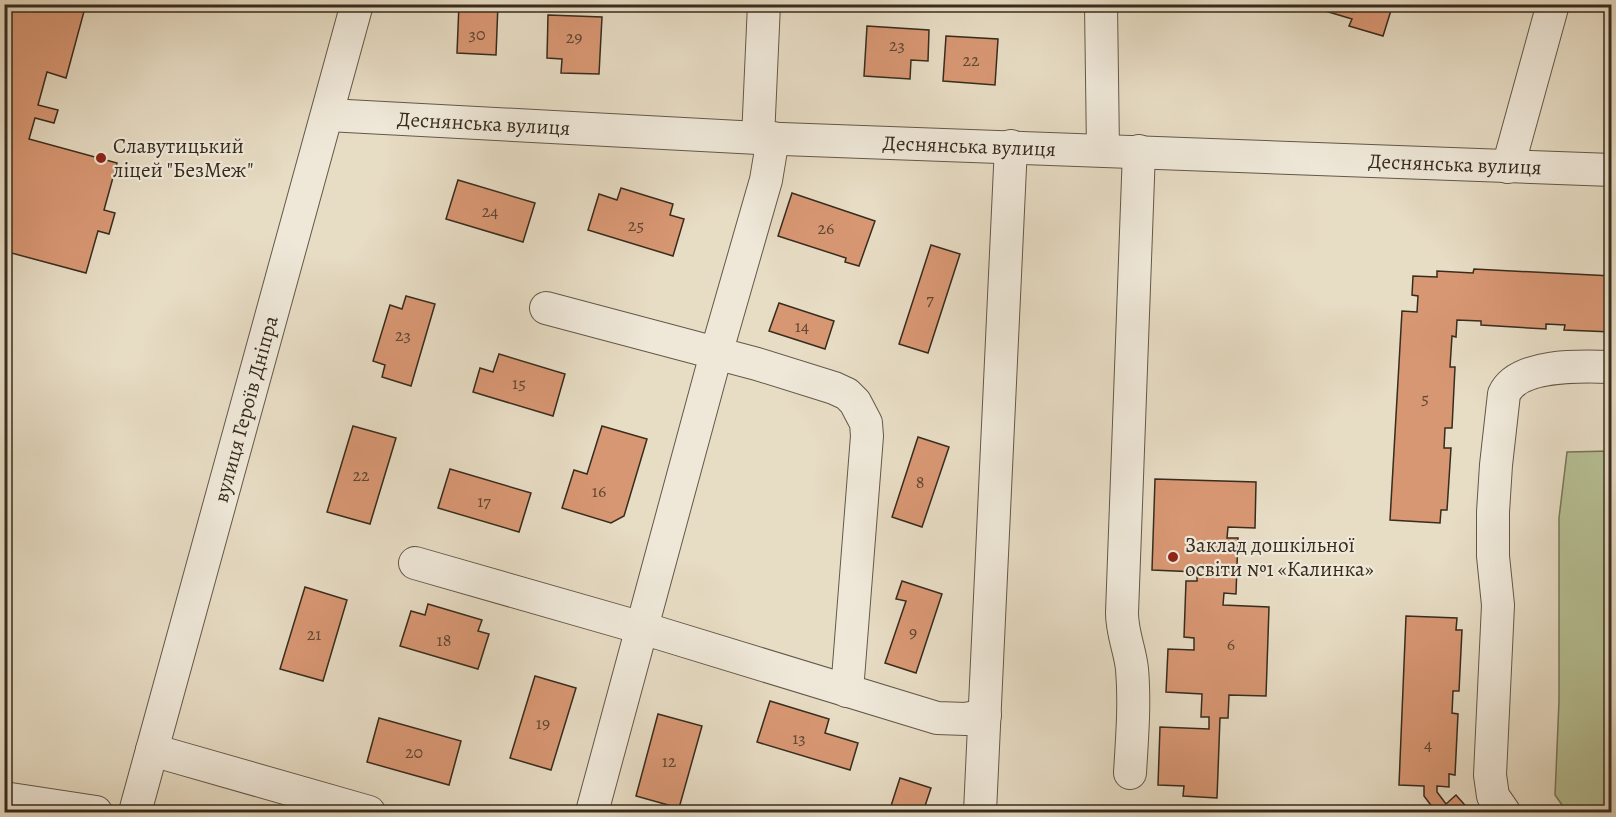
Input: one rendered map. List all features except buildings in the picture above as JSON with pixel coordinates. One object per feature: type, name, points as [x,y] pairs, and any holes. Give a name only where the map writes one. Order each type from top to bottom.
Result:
[{"type":"street","name":"вулиця Героїв Дніпра","points":[[135,813],[357,4]]},
{"type":"street","points":[[592,813],[766,180],[764,4]]},
{"type":"street","points":[[1101,4],[1102,150]]},
{"type":"street","points":[[1508,167],[1553,4]]},
{"type":"street","name":"Деснянська вулиця","points":[[328,115],[766,138],[1611,170]]},
{"type":"street","points":[[980,813],[1011,146]]},
{"type":"street","points":[[1130,773],[1133,680],[1130,654],[1122,629],[1122,613],[1139,151]]},
{"type":"street","points":[[546,308],[792,374],[841,391],[855,402],[866,423],[867,436],[847,691]]},
{"type":"street","points":[[1504,813],[1493,796],[1490,775],[1498,605],[1493,556],[1493,512],[1504,394],[1507,387],[1529,374],[1556,368],[1611,367]]},
{"type":"street","points":[[415,563],[642,627],[937,718],[966,719],[985,716]]},
{"type":"street","points":[[152,750],[369,813]]},
{"type":"street","points":[[4,798],[96,813]]},
{"type":"green space","points":[[1611,451],[1611,812],[1567,812],[1555,795],[1559,701],[1559,518],[1567,452]]},
{"type":"place","name":"Славутицький ліцей \"БезМеж\"","points":[[101,158]]},
{"type":"place","name":"Заклад дошкільної освіти №1 «Калинка»","points":[[1173,557]]}]
